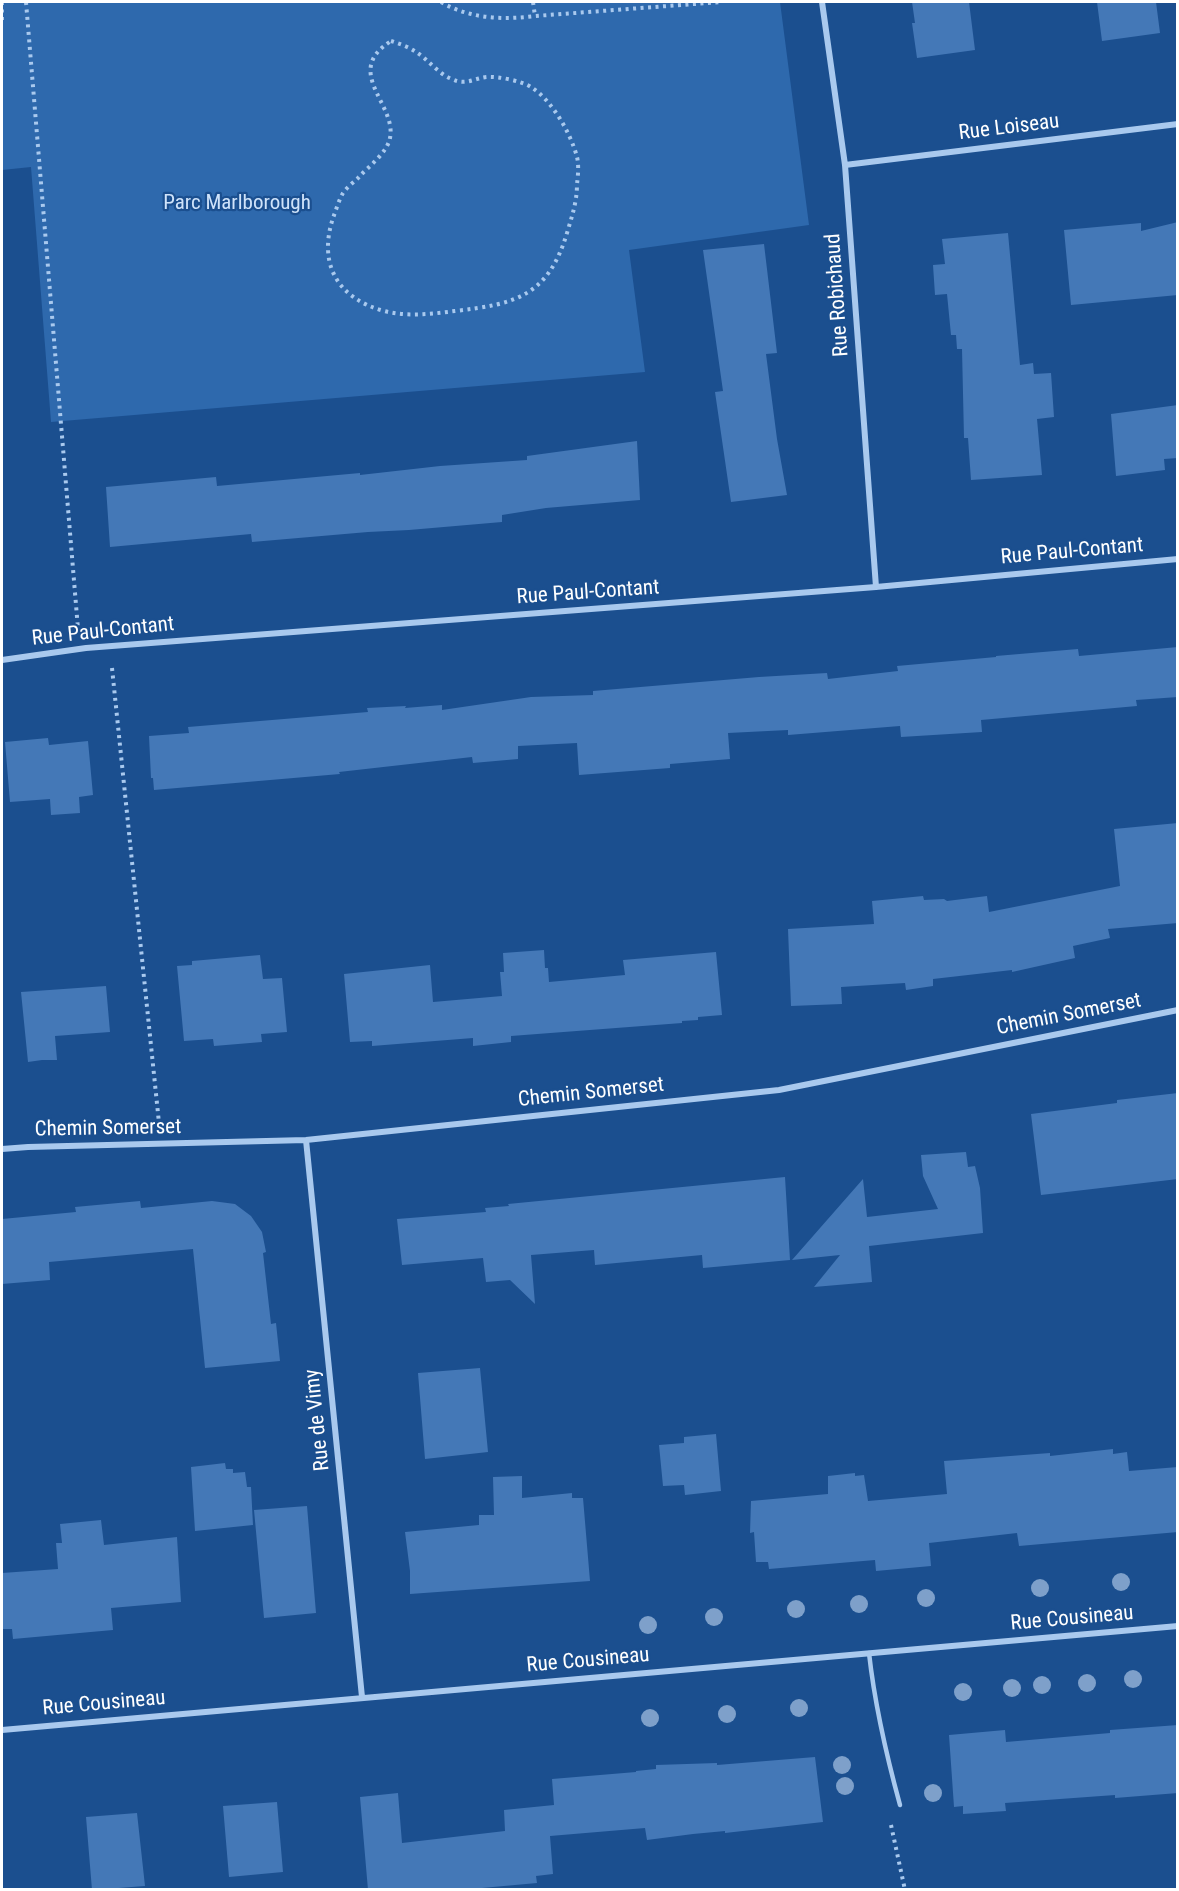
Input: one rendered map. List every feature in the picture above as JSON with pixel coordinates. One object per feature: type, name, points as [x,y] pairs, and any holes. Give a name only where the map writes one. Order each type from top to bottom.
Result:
[{"type":"street","name":"Rue Robichaud","points":[[822,2],[845,165],[876,587]]},
{"type":"street","name":"Rue Loiseau","points":[[845,165],[1178,124]]},
{"type":"street","name":"Rue Paul-Contant","points":[[2,660],[110,646],[876,587],[1178,559]]},
{"type":"street","name":"Chemin Somerset","points":[[2,1149],[306,1140],[779,1090],[1178,1010]]},
{"type":"street","name":"Rue de Vimy","points":[[306,1140],[362,1697]]},
{"type":"street","name":"Rue Cousineau","points":[[2,1730],[1178,1626]]},
{"type":"lane","points":[[869,1653],[877,1711],[900,1805]]},
{"type":"path","points":[[2,2],[2,20]]},
{"type":"path","points":[[26,2],[80,649]]},
{"type":"path","points":[[441,2],[468,13],[490,18],[512,19],[721,2]]},
{"type":"path","points":[[533,2],[535,16]]},
{"type":"path","points":[[391,41],[416,51],[451,79],[463,82],[486,77],[512,80],[531,86],[566,128],[578,159],[574,214],[563,247],[546,278],[530,292],[512,301],[493,307],[420,315],[385,312],[351,296],[338,283],[330,268],[328,233],[343,194],[378,156],[390,139],[390,125],[370,76],[373,61],[381,48],[391,41]]},
{"type":"path","points":[[110,646],[161,1144]]},
{"type":"path","points":[[891,1825],[905,1890]]},
{"type":"green space","name":"Parc Marlborough","points":[[2,2],[780,2],[809,225],[629,250],[645,372],[51,422],[31,167],[2,170]]},
{"type":"building","points":[[912,2],[969,2],[975,50],[917,58],[912,23],[915,23]]},
{"type":"building","points":[[1097,2],[1156,2],[1160,33],[1102,41]]},
{"type":"building","points":[[1178,222],[1178,295],[1071,305],[1064,230],[1141,223],[1141,231]]},
{"type":"building","points":[[1008,233],[1020,365],[1033,363],[1034,374],[1051,373],[1054,417],[1037,419],[1042,475],[971,480],[968,438],[964,438],[962,349],[957,349],[956,335],[951,335],[947,294],[935,295],[933,265],[945,264],[942,239]]},
{"type":"building","points":[[764,244],[777,353],[766,354],[787,495],[731,502],[715,392],[723,391],[703,250]]},
{"type":"building","points":[[1178,405],[1178,458],[1164,459],[1165,470],[1116,476],[1111,414]]},
{"type":"building","points":[[637,441],[640,500],[546,508],[502,515],[502,522],[252,542],[251,534],[110,547],[106,487],[216,477],[217,486],[360,473],[360,475],[440,466],[527,460],[527,456]]},
{"type":"building","points":[[1178,647],[1178,697],[1136,700],[1137,706],[981,720],[982,732],[901,737],[900,726],[788,735],[788,730],[728,733],[730,759],[670,764],[670,768],[579,775],[577,743],[518,746],[518,759],[473,763],[472,757],[339,772],[340,774],[154,790],[153,778],[151,778],[149,736],[189,733],[188,727],[368,712],[367,708],[442,705],[442,710],[531,697],[593,695],[593,691],[759,677],[827,673],[828,679],[898,671],[897,666],[1078,649],[1079,656]]},
{"type":"building","points":[[48,738],[49,745],[88,741],[93,795],[79,797],[80,813],[51,815],[50,799],[10,802],[5,742]]},
{"type":"building","points":[[1178,823],[1178,923],[1108,929],[1110,938],[1073,946],[1075,958],[1012,972],[1012,970],[933,979],[933,986],[906,990],[905,983],[841,987],[842,1004],[791,1006],[788,929],[874,924],[872,901],[923,896],[924,900],[944,899],[947,901],[987,896],[989,912],[1120,886],[1114,829]]},
{"type":"building","points":[[544,950],[549,982],[625,975],[623,960],[716,952],[722,1015],[698,1017],[698,1020],[682,1021],[682,1023],[511,1036],[511,1042],[473,1046],[473,1038],[372,1046],[372,1041],[350,1042],[344,974],[430,965],[433,1002],[502,996],[500,972],[504,972],[503,953]]},
{"type":"building","points":[[260,955],[263,979],[282,978],[287,1032],[261,1034],[262,1042],[214,1046],[213,1039],[184,1041],[177,966],[192,965],[192,961]]},
{"type":"building","points":[[106,986],[110,1032],[55,1036],[57,1060],[28,1062],[21,992]]},
{"type":"building","points":[[1178,1093],[1178,1179],[1041,1195],[1031,1114]]},
{"type":"building","points":[[966,1152],[968,1167],[975,1166],[980,1188],[983,1233],[869,1246],[872,1282],[814,1287],[840,1255],[792,1260],[863,1179],[867,1217],[938,1209],[923,1176],[921,1155]]},
{"type":"building","points":[[785,1177],[790,1260],[703,1268],[702,1255],[595,1265],[594,1250],[531,1255],[535,1304],[510,1280],[486,1282],[483,1258],[402,1265],[397,1219],[486,1212],[485,1208],[509,1206],[508,1204]]},
{"type":"building","points":[[140,1201],[141,1208],[212,1201],[235,1204],[251,1216],[262,1232],[266,1252],[263,1253],[271,1324],[276,1323],[280,1361],[205,1368],[193,1249],[49,1262],[50,1280],[2,1284],[2,1219],[76,1212],[75,1207]]},
{"type":"building","points":[[480,1368],[488,1452],[425,1459],[418,1373]]},
{"type":"building","points":[[716,1434],[721,1491],[685,1495],[684,1485],[663,1486],[659,1445],[684,1443],[684,1437]]},
{"type":"building","points":[[1113,1449],[1113,1454],[1127,1452],[1129,1471],[1178,1467],[1178,1532],[1019,1546],[1017,1533],[929,1543],[931,1566],[876,1571],[875,1560],[769,1569],[768,1562],[756,1562],[754,1532],[750,1533],[751,1501],[828,1494],[828,1476],[855,1473],[855,1476],[864,1475],[868,1501],[947,1494],[944,1461],[1050,1453],[1050,1456]]},
{"type":"building","points":[[225,1463],[226,1469],[233,1469],[233,1473],[245,1472],[247,1487],[251,1487],[253,1525],[195,1531],[191,1467]]},
{"type":"building","points":[[522,1476],[522,1498],[572,1493],[572,1498],[583,1498],[590,1581],[410,1594],[410,1571],[405,1532],[479,1525],[479,1515],[494,1515],[493,1477]]},
{"type":"building","points":[[307,1506],[316,1613],[264,1618],[254,1510]]},
{"type":"building","points":[[101,1520],[104,1545],[177,1537],[181,1602],[111,1608],[113,1630],[13,1639],[12,1629],[2,1629],[2,1573],[58,1569],[56,1543],[62,1543],[60,1524]]},
{"type":"building","points":[[1178,1725],[1178,1793],[1005,1803],[1006,1811],[963,1814],[963,1806],[954,1807],[949,1735],[1005,1730],[1006,1742]]},
{"type":"building","points":[[815,1757],[823,1822],[647,1840],[645,1828],[550,1836],[553,1874],[536,1876],[537,1883],[460,1890],[368,1890],[360,1797],[398,1793],[402,1843],[505,1831],[504,1810],[554,1805],[552,1779],[636,1772],[656,1769],[656,1765],[717,1763],[717,1765]]},
{"type":"building","points":[[277,1802],[283,1872],[229,1877],[223,1806]]},
{"type":"building","points":[[137,1813],[145,1886],[92,1890],[86,1817]]}]
